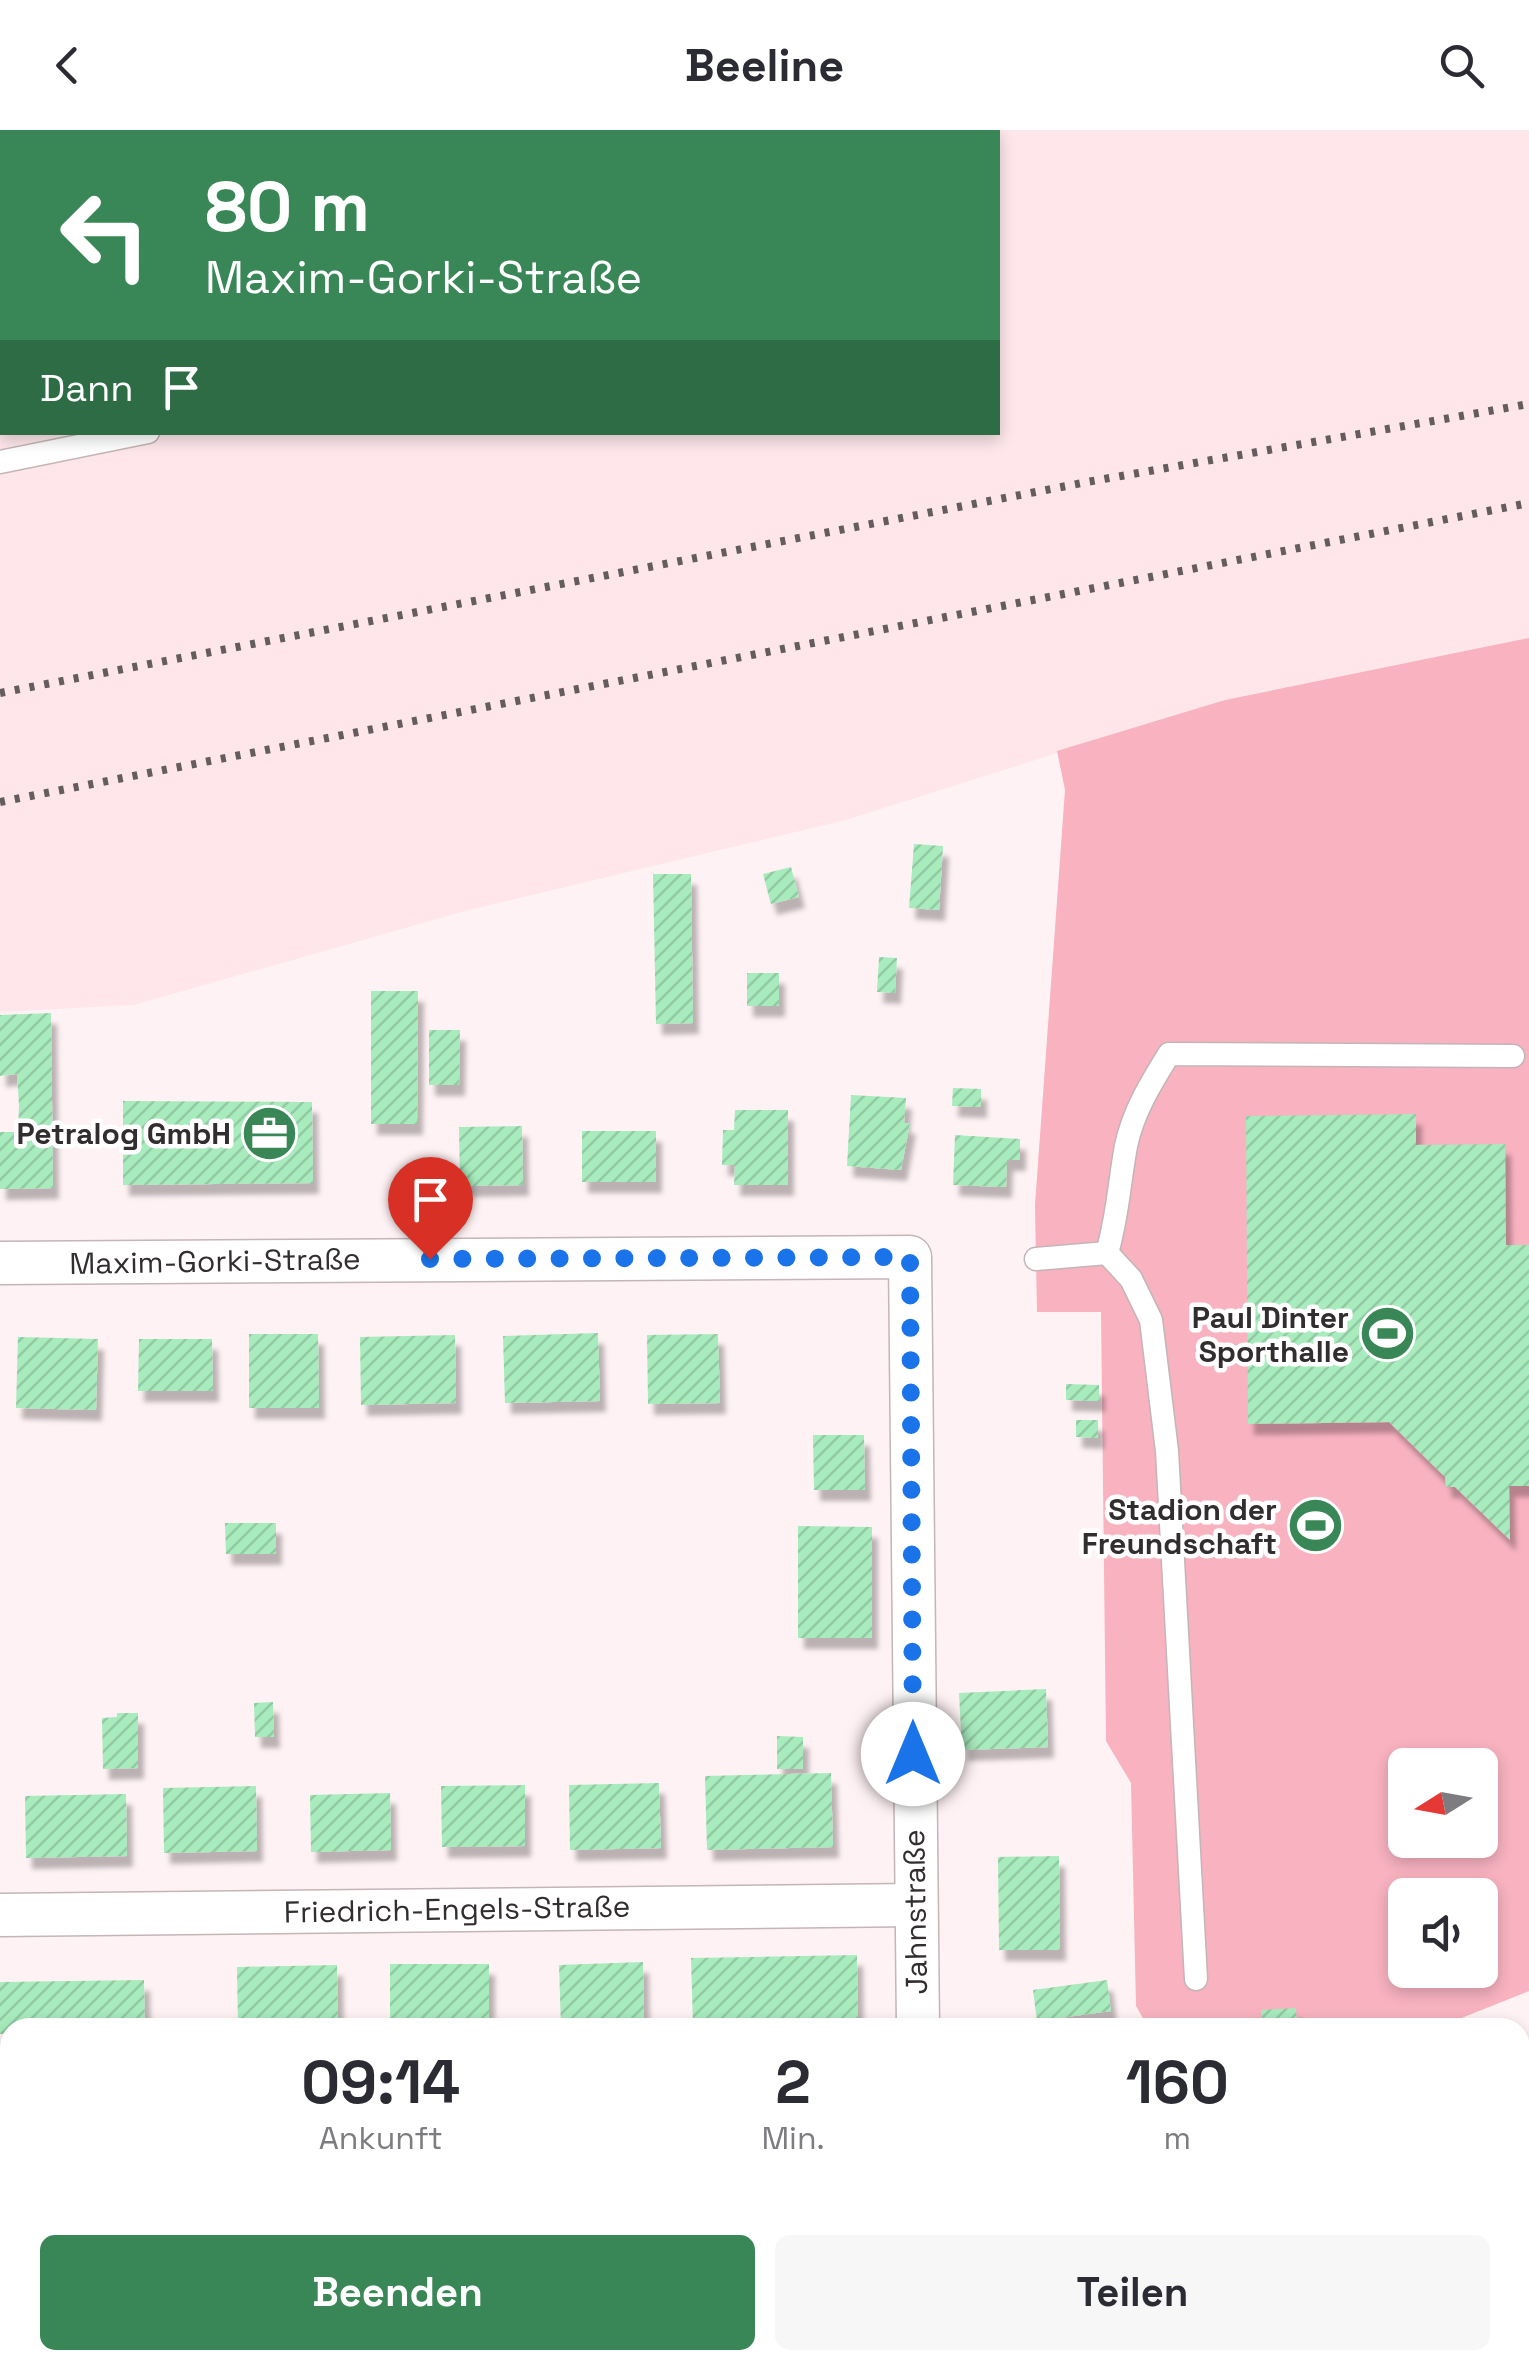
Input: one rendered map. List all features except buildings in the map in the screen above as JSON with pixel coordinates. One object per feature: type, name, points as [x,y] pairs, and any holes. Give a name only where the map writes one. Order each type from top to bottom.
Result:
[{"type":"street","name":"Maxim-Gorki-Straße","points":[[0,1263],[910,1257]]},
{"type":"street","name":"Jahnstraße","points":[[910,1257],[918,2018]]},
{"type":"street","name":"Friedrich-Engels-Straße","points":[[0,1915],[914,1905]]},
{"type":"lane","points":[[0,462],[133,435]]},
{"type":"lane","points":[[1107,1254],[1120,1208],[1126,1145],[1143,1096],[1169,1054],[1513,1056]]},
{"type":"lane","points":[[1036,1258],[1107,1254]]},
{"type":"lane","points":[[1107,1254],[1131,1280],[1151,1320],[1158,1376],[1168,1471],[1196,1978]]},
{"type":"shaded area","points":[[1000,130],[1529,130],[1529,638],[1225,700],[846,820],[465,911],[134,1005],[0,1012],[0,435],[1000,435]]},
{"type":"shaded area","name":"Stadion der Freundschaft","points":[[1529,638],[1529,1991],[1462,2018],[1143,2018],[1136,2006],[1131,1783],[1106,1741],[1101,1312],[1037,1312],[1035,1205],[1065,790],[1057,751],[1225,700]]},
{"type":"railway","points":[[0,693],[1087,482],[1529,404]]},
{"type":"railway","points":[[0,802],[1529,503]]},
{"type":"place","name":"Petralog GmbH","points":[[270,1133]]},
{"type":"place","name":"Paul Dinter Sporthalle","points":[[1388,1334]]},
{"type":"place","name":"Stadion der Freundschaft","points":[[1316,1526]]},
{"type":"route","points":[[430,1259],[910,1257],[913,1754]]}]
